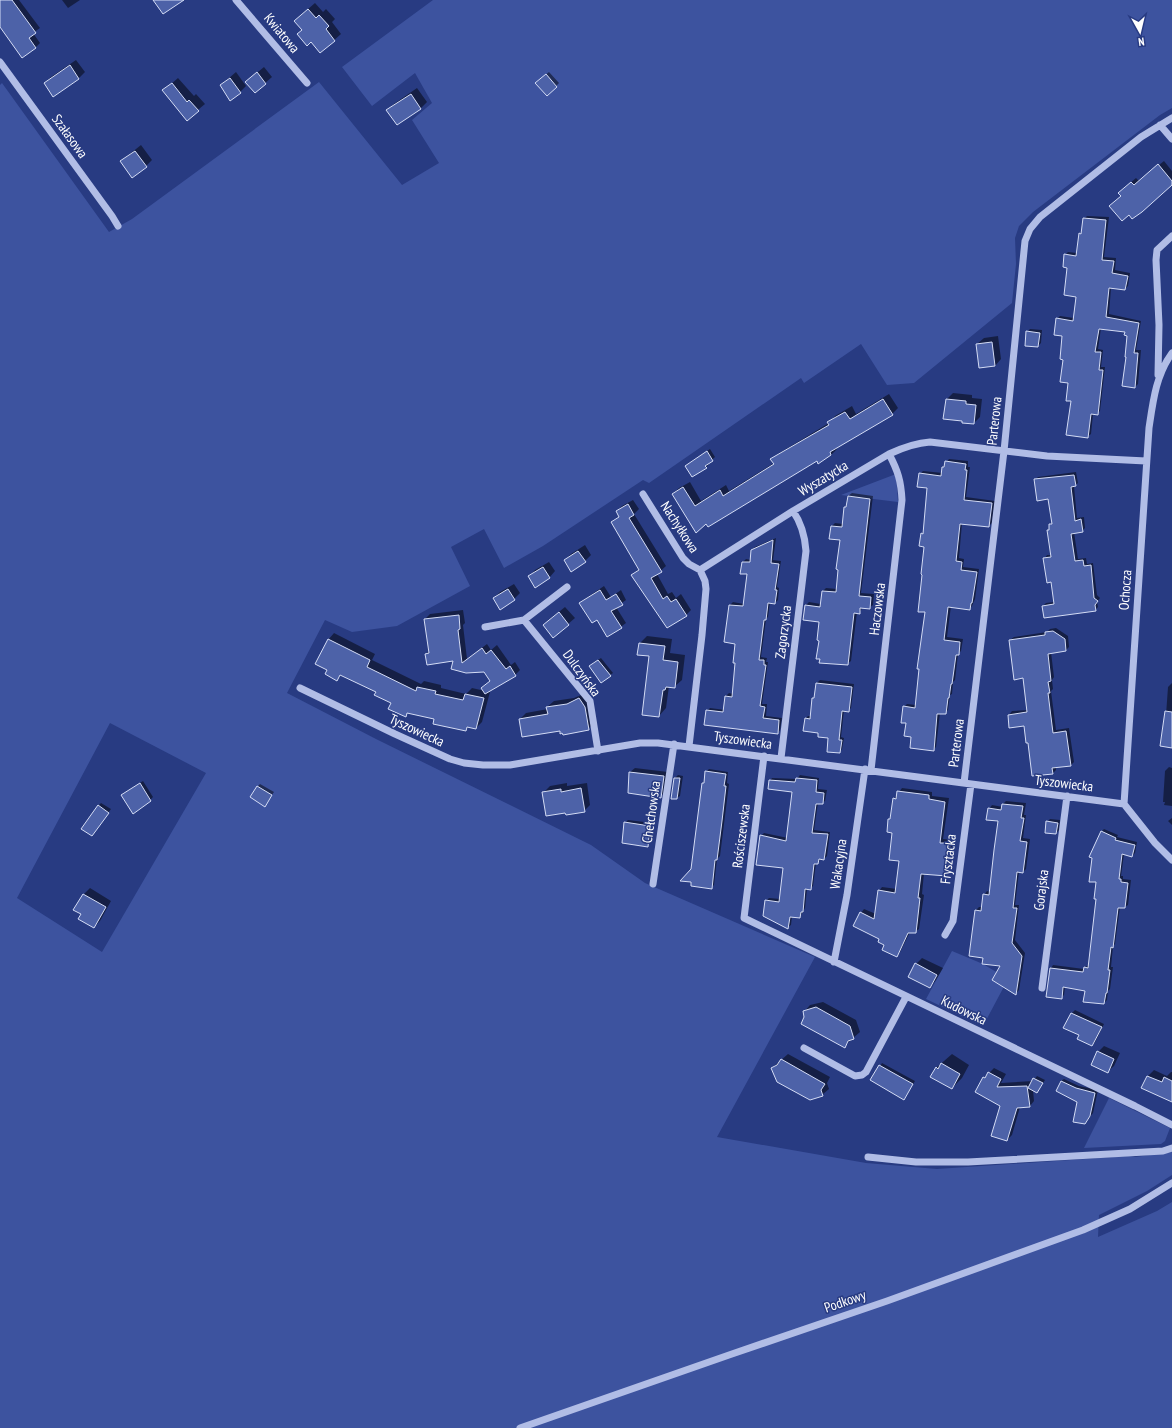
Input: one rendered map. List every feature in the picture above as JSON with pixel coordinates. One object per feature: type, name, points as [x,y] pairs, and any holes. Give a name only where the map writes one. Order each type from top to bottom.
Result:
[{"type":"street","name":"Kwiatowa","points":[[236,0],[307,83]]},
{"type":"street","name":"Szałasowa","points":[[0,62],[118,226]]},
{"type":"street","name":"Parterowa","points":[[968,783],[1026,241],[1030,229],[1040,217],[1141,138],[1172,118]]},
{"type":"street","points":[[1160,125],[1172,139]]},
{"type":"street","name":"Ochocza","points":[[1158,379],[1159,325],[1156,267],[1157,250],[1172,236]]},
{"type":"street","name":"Ochocza","points":[[1124,804],[1148,428],[1158,379],[1172,353]]},
{"type":"street","name":"Wyszatycka","points":[[700,570],[793,511],[889,454],[914,444],[930,442],[1047,456],[1146,461]]},
{"type":"street","name":"Haczowska","points":[[868,770],[902,500],[902,484],[889,454]]},
{"type":"street","name":"Nachyłkowa","points":[[643,494],[683,558],[689,564],[700,570]]},
{"type":"street","name":"Zagorzycka","points":[[781,758],[806,551],[805,537],[802,527],[793,511]]},
{"type":"street","points":[[689,746],[706,589],[705,581],[700,570]]},
{"type":"street","points":[[486,627],[524,620],[567,587]]},
{"type":"street","name":"Dulczyńska","points":[[524,620],[590,701],[598,751]]},
{"type":"street","name":"Tyszowiecka","points":[[300,688],[395,734],[450,759],[464,763],[510,765],[640,743],[674,744],[1124,804]]},
{"type":"street","name":"Chełchowska","points":[[654,884],[674,744]]},
{"type":"street","name":"Rościszewska","points":[[744,918],[764,756]]},
{"type":"street","name":"Wakacyjna","points":[[834,962],[868,770]]},
{"type":"street","name":"Frysztacka","points":[[945,935],[953,921],[968,783]]},
{"type":"street","name":"Gorajska","points":[[1042,988],[1067,796]]},
{"type":"street","points":[[1124,804],[1155,843],[1172,860]]},
{"type":"street","name":"Kudowska","points":[[744,918],[1172,1125]]},
{"type":"street","points":[[804,1048],[855,1076],[862,1075],[866,1072],[906,997]]},
{"type":"street","points":[[868,1157],[916,1162],[968,1162],[1163,1151],[1172,1148]]},
{"type":"street","name":"Podkowy","points":[[520,1428],[729,1354],[887,1301],[1083,1230],[1130,1209],[1172,1183]]},
{"type":"shaded area","points":[[433,0],[1172,0],[1172,108],[1160,115],[1033,212],[1019,226],[1015,238],[1016,264],[1012,303],[914,383],[887,385],[861,344],[804,383],[801,378],[649,483],[643,480],[543,546],[504,568],[484,529],[451,547],[470,586],[397,626],[352,632],[325,620],[287,693],[376,739],[591,845],[645,883],[815,957],[717,1137],[866,1163],[937,1169],[1129,1156],[1135,1157],[1172,1152],[1172,1175],[1147,1191],[1099,1215],[1098,1237],[1157,1211],[1172,1202],[1172,1428],[0,1428],[0,85],[2,83],[109,232],[132,219],[319,82],[402,185],[439,163],[412,120],[432,103],[415,73],[372,106],[342,67]],"holes":[[[110,723],[206,773],[102,952],[17,898]]]},
{"type":"shaded area","points":[[896,474],[898,502],[841,495]]},
{"type":"shaded area","points":[[952,951],[983,964],[1008,979],[983,1026],[926,999]]},
{"type":"shaded area","points":[[1109,1098],[1170,1128],[1165,1141],[1161,1144],[1084,1148]]},
{"type":"building","points":[[0,0],[12,0],[36,33],[29,38],[36,48],[22,58],[0,27]]},
{"type":"building","points":[[153,0],[184,0],[163,14]]},
{"type":"building","points":[[308,9],[316,18],[319,15],[329,26],[326,29],[335,41],[320,53],[311,42],[307,46],[297,34],[302,30],[294,21]]},
{"type":"building","points":[[70,65],[79,79],[53,97],[44,83]]},
{"type":"building","points":[[257,72],[266,84],[255,93],[245,82]]},
{"type":"building","points":[[546,74],[557,87],[547,96],[535,83]]},
{"type":"building","points":[[230,78],[241,93],[230,101],[220,85]]},
{"type":"building","points":[[172,83],[187,102],[189,100],[199,111],[187,121],[162,90]]},
{"type":"building","points":[[411,94],[421,109],[397,125],[386,110]]},
{"type":"building","points":[[135,151],[147,167],[132,178],[120,161]]},
{"type":"building","points":[[1158,164],[1172,181],[1172,185],[1142,212],[1132,219],[1129,215],[1122,221],[1109,206],[1121,196],[1118,193],[1131,182],[1134,185]]},
{"type":"building","points":[[1083,218],[1106,220],[1102,260],[1114,261],[1112,273],[1128,276],[1125,290],[1109,288],[1106,317],[1139,323],[1134,353],[1138,353],[1135,388],[1122,386],[1126,357],[1127,336],[1124,335],[1125,332],[1099,329],[1095,352],[1101,352],[1099,370],[1103,370],[1098,415],[1091,414],[1088,438],[1066,435],[1071,401],[1066,401],[1068,383],[1060,382],[1063,360],[1060,359],[1062,336],[1054,335],[1056,318],[1073,321],[1076,297],[1064,295],[1067,268],[1063,267],[1064,254],[1076,256],[1079,233],[1081,234]]},
{"type":"building","points":[[1026,331],[1040,333],[1038,347],[1025,346]]},
{"type":"building","points":[[992,342],[995,366],[979,368],[976,344]]},
{"type":"building","points":[[883,399],[893,415],[830,452],[831,455],[818,464],[817,461],[708,527],[706,524],[696,533],[672,494],[683,487],[695,506],[720,490],[723,496],[774,464],[770,459],[829,425],[827,422],[845,412],[850,419]]},
{"type":"building","points":[[946,399],[966,401],[966,404],[976,405],[974,424],[943,419]]},
{"type":"building","points":[[707,451],[713,461],[705,466],[707,468],[692,477],[685,466]]},
{"type":"building","points":[[945,461],[966,464],[965,470],[967,470],[964,500],[992,503],[989,527],[960,524],[956,561],[962,562],[961,570],[977,572],[970,610],[948,607],[944,640],[960,642],[959,655],[956,655],[946,714],[937,714],[934,751],[910,748],[911,737],[904,736],[906,723],[901,723],[903,706],[915,708],[919,669],[917,669],[925,612],[918,612],[924,547],[919,546],[921,533],[923,534],[927,488],[917,487],[919,473],[941,476],[942,467],[944,467]]},
{"type":"building","points":[[1074,475],[1076,486],[1071,487],[1075,521],[1081,519],[1083,532],[1071,534],[1075,561],[1083,560],[1084,566],[1091,565],[1094,598],[1098,601],[1095,605],[1096,611],[1044,618],[1042,606],[1054,604],[1051,582],[1047,583],[1043,558],[1051,557],[1047,530],[1049,530],[1049,524],[1052,524],[1048,499],[1037,501],[1034,479]]},
{"type":"building","points":[[848,496],[870,499],[859,596],[871,597],[870,609],[860,608],[860,614],[854,613],[848,665],[819,663],[820,659],[816,659],[819,641],[817,640],[819,622],[803,620],[805,605],[820,607],[822,591],[836,592],[838,570],[836,569],[840,540],[829,539],[831,526],[842,527],[844,507],[846,507]]},
{"type":"building","points":[[628,504],[634,515],[629,518],[662,572],[651,578],[663,599],[667,596],[671,602],[676,599],[687,616],[667,628],[631,575],[639,570],[611,522],[619,517],[616,511]]},
{"type":"building","points":[[773,540],[771,563],[779,564],[775,590],[777,590],[775,604],[768,603],[766,620],[764,620],[759,660],[764,660],[764,665],[766,665],[760,706],[765,707],[763,718],[779,720],[778,734],[704,725],[706,710],[723,712],[725,696],[732,697],[735,644],[724,642],[729,605],[743,606],[747,574],[740,574],[742,562],[750,562],[751,550]]},
{"type":"building","points":[[578,551],[586,562],[571,572],[564,560]]},
{"type":"building","points":[[543,567],[550,578],[535,588],[528,576]]},
{"type":"building","points":[[508,589],[515,600],[500,610],[493,598]]},
{"type":"building","points":[[600,590],[606,600],[616,594],[623,605],[611,611],[622,628],[607,637],[597,620],[592,623],[579,603]]},
{"type":"building","points":[[559,612],[569,625],[553,638],[543,625]]},
{"type":"building","points":[[459,615],[460,629],[458,630],[462,663],[482,648],[486,654],[491,650],[506,669],[510,666],[516,676],[485,694],[481,688],[490,681],[484,672],[466,673],[451,669],[453,661],[427,665],[425,654],[429,653],[424,619]]},
{"type":"building","points":[[1053,631],[1065,639],[1066,651],[1048,654],[1051,681],[1048,682],[1050,693],[1048,693],[1053,733],[1066,731],[1071,766],[1052,768],[1053,774],[1032,776],[1028,743],[1026,743],[1024,726],[1009,728],[1008,715],[1027,712],[1023,678],[1014,680],[1009,640],[1045,635],[1045,632]]},
{"type":"building","points":[[328,639],[370,660],[367,667],[416,691],[417,687],[436,691],[435,694],[463,700],[465,694],[484,698],[476,729],[467,727],[466,731],[433,724],[434,719],[407,713],[406,717],[388,709],[391,703],[374,695],[376,692],[340,675],[337,681],[325,674],[327,670],[315,664]]},
{"type":"building","points":[[639,643],[665,646],[663,660],[678,662],[675,688],[666,687],[665,690],[663,690],[659,717],[642,715],[649,656],[637,655]]},
{"type":"building","points":[[598,660],[611,676],[601,683],[589,666]]},
{"type":"building","points":[[816,683],[852,687],[849,712],[842,711],[839,740],[842,740],[840,753],[827,752],[828,738],[818,737],[818,733],[803,731],[805,718],[810,719],[812,698],[814,698]]},
{"type":"building","points":[[579,698],[585,707],[589,730],[563,735],[562,733],[560,734],[560,731],[522,737],[519,719],[548,714],[546,707],[567,704]]},
{"type":"building","points":[[1165,711],[1172,712],[1172,748],[1160,746]]},
{"type":"building","points":[[705,771],[726,774],[722,821],[717,860],[715,860],[712,889],[691,886],[691,882],[680,881],[691,869],[702,783],[704,783]]},
{"type":"building","points":[[629,772],[664,776],[661,798],[628,793]]},
{"type":"building","points":[[674,778],[680,778],[677,799],[671,799]]},
{"type":"building","points":[[796,778],[817,780],[816,792],[824,793],[823,804],[816,804],[812,833],[828,834],[824,860],[819,859],[818,864],[814,864],[811,890],[805,889],[803,912],[801,912],[800,918],[790,917],[788,929],[763,916],[765,900],[779,902],[783,868],[756,865],[760,835],[786,841],[792,792],[768,789],[769,780],[795,782]]},
{"type":"building","points":[[140,783],[151,801],[133,814],[121,795]]},
{"type":"building","points":[[257,786],[272,795],[265,807],[250,797]]},
{"type":"building","points":[[581,788],[585,812],[546,816],[542,792],[561,789],[561,792]]},
{"type":"building","points":[[897,791],[929,795],[929,799],[945,802],[940,843],[950,843],[947,876],[921,874],[916,933],[908,933],[897,957],[882,950],[884,945],[878,942],[879,939],[853,926],[860,912],[874,919],[878,890],[895,893],[899,861],[889,860],[892,833],[887,832],[888,819],[890,819],[893,798],[896,799]]},
{"type":"building","points":[[1002,804],[1023,806],[1021,818],[1024,818],[1020,841],[1027,842],[1023,873],[1017,872],[1013,908],[1017,908],[1012,943],[1022,956],[1016,995],[992,980],[1000,966],[982,964],[983,958],[969,956],[975,910],[981,911],[983,894],[989,895],[998,821],[986,820],[988,808],[1001,810]]},
{"type":"building","points":[[98,805],[109,813],[92,836],[81,829]]},
{"type":"building","points":[[1046,821],[1058,823],[1056,834],[1045,833]]},
{"type":"building","points":[[624,822],[650,826],[648,847],[622,843]]},
{"type":"building","points":[[1101,831],[1116,838],[1115,840],[1135,845],[1132,857],[1122,854],[1119,879],[1121,879],[1121,882],[1128,883],[1125,908],[1118,908],[1113,948],[1111,947],[1108,970],[1110,970],[1107,993],[1104,1004],[1083,1002],[1085,991],[1063,987],[1062,999],[1046,997],[1050,968],[1083,972],[1084,967],[1088,968],[1096,899],[1094,899],[1096,882],[1089,882],[1092,858],[1089,857]]},
{"type":"building","points":[[83,894],[106,907],[94,928],[78,919],[81,914],[73,910]]},
{"type":"building","points":[[915,963],[937,975],[930,988],[908,977]]},
{"type":"building","points":[[816,1007],[850,1026],[854,1039],[848,1041],[845,1048],[801,1024],[804,1017],[803,1011]]},
{"type":"building","points":[[1071,1013],[1102,1027],[1092,1046],[1077,1039],[1079,1035],[1063,1028]]},
{"type":"building","points":[[1097,1051],[1114,1059],[1108,1073],[1091,1065]]},
{"type":"building","points":[[781,1059],[825,1084],[821,1090],[823,1096],[810,1100],[777,1082],[771,1068],[777,1065]]},
{"type":"building","points":[[941,1063],[960,1074],[952,1089],[930,1077],[936,1067],[938,1069]]},
{"type":"building","points":[[879,1065],[913,1084],[904,1100],[870,1080]]},
{"type":"building","points":[[988,1072],[1001,1079],[997,1087],[1027,1086],[1030,1107],[1017,1108],[1007,1141],[991,1136],[1000,1106],[975,1092],[983,1077],[985,1078]]},
{"type":"building","points":[[1147,1076],[1162,1082],[1164,1077],[1172,1081],[1172,1102],[1141,1088]]},
{"type":"building","points":[[1033,1078],[1043,1083],[1037,1093],[1028,1088]]},
{"type":"building","points":[[1061,1081],[1076,1088],[1095,1093],[1090,1116],[1085,1124],[1073,1122],[1077,1102],[1056,1091]]}]
